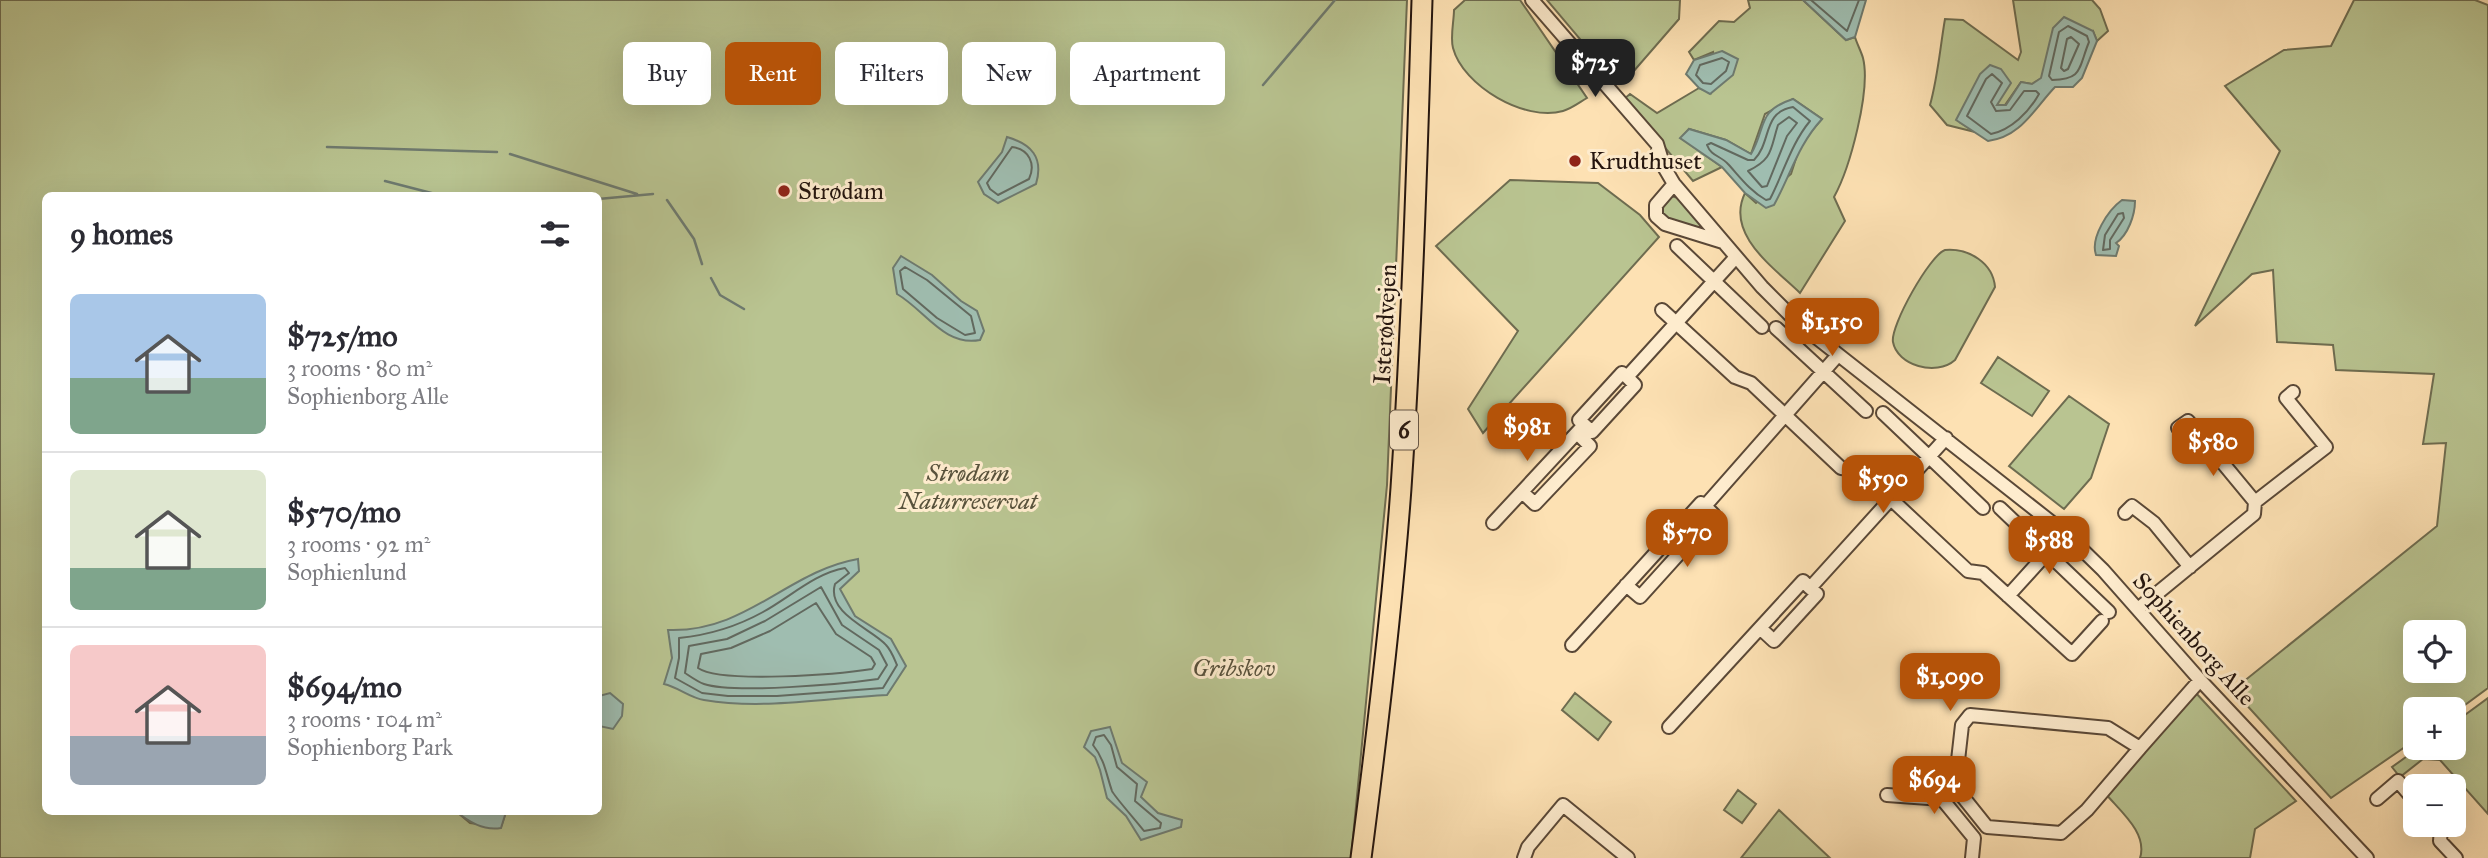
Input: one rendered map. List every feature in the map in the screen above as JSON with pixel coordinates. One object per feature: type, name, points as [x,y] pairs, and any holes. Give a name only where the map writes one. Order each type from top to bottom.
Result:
[{"type":"highway","name":"Isterødvejen","points":[[1361,858],[1386,651],[1401,489],[1413,271],[1422,0]]},
{"type":"street","name":"Sophienborg Alle","points":[[1532,0],[1657,144],[1664,167],[1674,184],[1736,257],[1798,323],[2065,533],[2138,608],[2200,680],[2367,858]]},
{"type":"street","points":[[1674,184],[1656,205],[1656,216],[1665,224],[1723,242]]},
{"type":"street","points":[[1677,246],[1866,411]]},
{"type":"street","points":[[1581,429],[1592,432],[1635,385],[1627,377],[1736,257]]},
{"type":"street","points":[[1662,310],[1735,377],[1751,383],[1841,468],[1860,470],[1968,571],[1983,573],[2072,654],[2106,617],[2047,553],[2000,508]]},
{"type":"street","points":[[1573,645],[1701,503],[1705,506],[1838,355]]},
{"type":"street","points":[[2255,502],[2326,447],[2286,398],[2293,391]]},
{"type":"street","points":[[1883,413],[1983,508]]},
{"type":"street","points":[[2138,608],[2254,514],[2255,502],[2188,421],[2178,428]]},
{"type":"street","points":[[1522,492],[1535,505],[1590,446],[1581,429]]},
{"type":"street","points":[[1493,523],[1581,429]]},
{"type":"street","points":[[1811,588],[1946,438]]},
{"type":"street","points":[[2125,513],[2132,506],[2154,523],[2190,567]]},
{"type":"street","points":[[2008,596],[2065,533]]},
{"type":"street","points":[[1669,727],[1803,581],[1817,594],[1774,641],[1760,628]]},
{"type":"street","points":[[2140,748],[2108,728],[1970,715],[1962,725],[1955,787],[1987,827],[2061,833],[2087,810],[2200,680]]},
{"type":"street","points":[[1934,798],[1956,780]]},
{"type":"street","points":[[2377,799],[2398,781],[2403,787]]},
{"type":"street","points":[[1887,794],[1942,799],[1974,838],[1973,852]]},
{"type":"street","points":[[1524,858],[1528,847],[1563,805],[1628,858]]},
{"type":"street","points":[[1973,852],[1995,828]]},
{"type":"street","points":[[2440,837],[2440,841],[2456,858]]},
{"type":"green space","name":"Gribskov","points":[[0,0],[1407,0],[1387,485],[1351,858],[0,858]]},
{"type":"green space","points":[[1465,0],[1520,0],[1587,98],[1566,110],[1548,113],[1514,106],[1482,88],[1459,62],[1453,48],[1454,10]]},
{"type":"green space","points":[[1547,0],[1680,0],[1679,19],[1633,72],[1617,83]]},
{"type":"green space","points":[[1748,0],[1803,0],[1846,40],[1855,37],[1863,58],[1864,89],[1858,129],[1834,197],[1845,221],[1800,293],[1755,249],[1741,222],[1741,208],[1745,193],[1756,203],[1791,174],[1801,143],[1822,119],[1793,99],[1765,114],[1751,154],[1726,140],[1689,129],[1681,138],[1722,167],[1693,181],[1624,99],[1630,94],[1657,113],[1699,88],[1711,93],[1713,52],[1694,60],[1689,52],[1719,21],[1734,22],[1750,8]]},
{"type":"green space","points":[[2013,0],[2092,0],[2100,9],[2108,31],[2097,41],[2093,31],[2045,65],[2042,78],[2032,84],[2021,82],[2005,105],[1996,105],[1961,123],[1975,132],[1947,125],[1930,105],[1945,19],[1963,20],[2018,60],[2021,52]]},
{"type":"green space","points":[[2354,0],[2475,0],[2488,5],[2488,688],[2466,704],[2466,697],[2403,697],[2403,748],[2331,798],[2233,690],[2437,526],[2446,443],[2423,444],[2434,374],[2336,370],[2333,345],[2277,342],[2273,270],[2252,274],[2195,326],[2280,151],[2225,86],[2284,50],[2331,46]]},
{"type":"green space","points":[[1510,180],[1598,183],[1640,215],[1659,237],[1483,433],[1468,409],[1518,331],[1436,246]]},
{"type":"green space","points":[[1670,196],[1679,198],[1709,235],[1666,220],[1661,215],[1660,204]]},
{"type":"green space","points":[[1945,250],[1963,252],[1985,264],[1995,287],[1955,360],[1938,368],[1928,368],[1902,357],[1893,342],[1894,334],[1904,307],[1921,277]]},
{"type":"green space","points":[[1998,357],[2049,391],[2032,416],[1981,383]]},
{"type":"green space","points":[[2069,396],[2109,424],[2091,478],[2064,509],[2009,466]]},
{"type":"green space","points":[[2195,692],[2296,801],[2255,829],[2250,858],[2140,858],[2140,840],[2136,831],[2105,793]]},
{"type":"green space","points":[[1575,693],[1611,722],[1598,740],[1562,710]]},
{"type":"green space","points":[[2488,698],[2488,814],[2466,789],[2466,774],[2452,774],[2440,760],[2466,760],[2466,714]]},
{"type":"green space","points":[[2403,759],[2422,760],[2400,777],[2392,767]]},
{"type":"green space","points":[[1738,790],[1756,804],[1742,823],[1724,810]]},
{"type":"green space","points":[[1779,810],[1830,858],[1741,858]]},
{"type":"water","points":[[1803,0],[1866,0],[1855,37],[1846,40]]},
{"type":"water","points":[[2064,17],[2093,31],[2097,41],[2082,78],[2073,87],[2055,87],[2026,121],[1999,138],[1988,141],[1956,120],[1980,74],[1990,65],[2001,69],[2011,83],[1997,105],[2006,105],[2021,82],[2032,84],[2041,78],[2053,28]]},
{"type":"water","points":[[1722,51],[1738,59],[1733,75],[1710,94],[1699,88],[1686,74],[1694,60]]},
{"type":"water","points":[[1793,99],[1822,119],[1801,149],[1774,205],[1766,208],[1745,193],[1722,167],[1680,138],[1689,129],[1726,140],[1751,154],[1768,115],[1773,109]]},
{"type":"water","points":[[1007,137],[1023,144],[1034,153],[1038,175],[1036,184],[998,203],[984,194],[978,182],[1002,152]]},
{"type":"water","points":[[2122,200],[2135,201],[2135,206],[2127,230],[2116,243],[2119,246],[2116,256],[2096,255],[2098,233],[2111,210]]},
{"type":"water","points":[[901,256],[932,275],[961,301],[977,311],[984,331],[980,340],[967,341],[945,333],[897,294],[893,268]]},
{"type":"water","points":[[858,559],[859,571],[840,589],[855,616],[891,639],[906,666],[887,695],[772,704],[726,703],[699,699],[664,684],[672,658],[668,630],[696,628],[721,622],[810,576]]},
{"type":"water","points":[[610,693],[623,704],[622,716],[613,729],[602,727],[602,695]]},
{"type":"water","points":[[1110,727],[1122,763],[1147,782],[1141,797],[1158,813],[1182,820],[1181,827],[1141,840],[1126,816],[1107,798],[1095,757],[1084,747],[1091,731]]},
{"type":"water","points":[[461,815],[505,815],[501,828],[495,829],[467,820]]},
{"type":"waterway","points":[[1263,85],[1335,0]]},
{"type":"waterway","points":[[327,147],[497,152]]},
{"type":"waterway","points":[[510,154],[637,194]]},
{"type":"waterway","points":[[385,181],[428,192]]},
{"type":"waterway","points":[[602,199],[653,194]]},
{"type":"waterway","points":[[667,200],[694,239],[702,264]]},
{"type":"waterway","points":[[711,278],[720,295],[744,309]]},
{"type":"place","name":"Krudthuset","points":[[1575,161]]},
{"type":"place","name":"Strødam","points":[[784,191]]},
{"type":"park label","name":"Strødam Naturreservat","points":[[968,487]]}]
